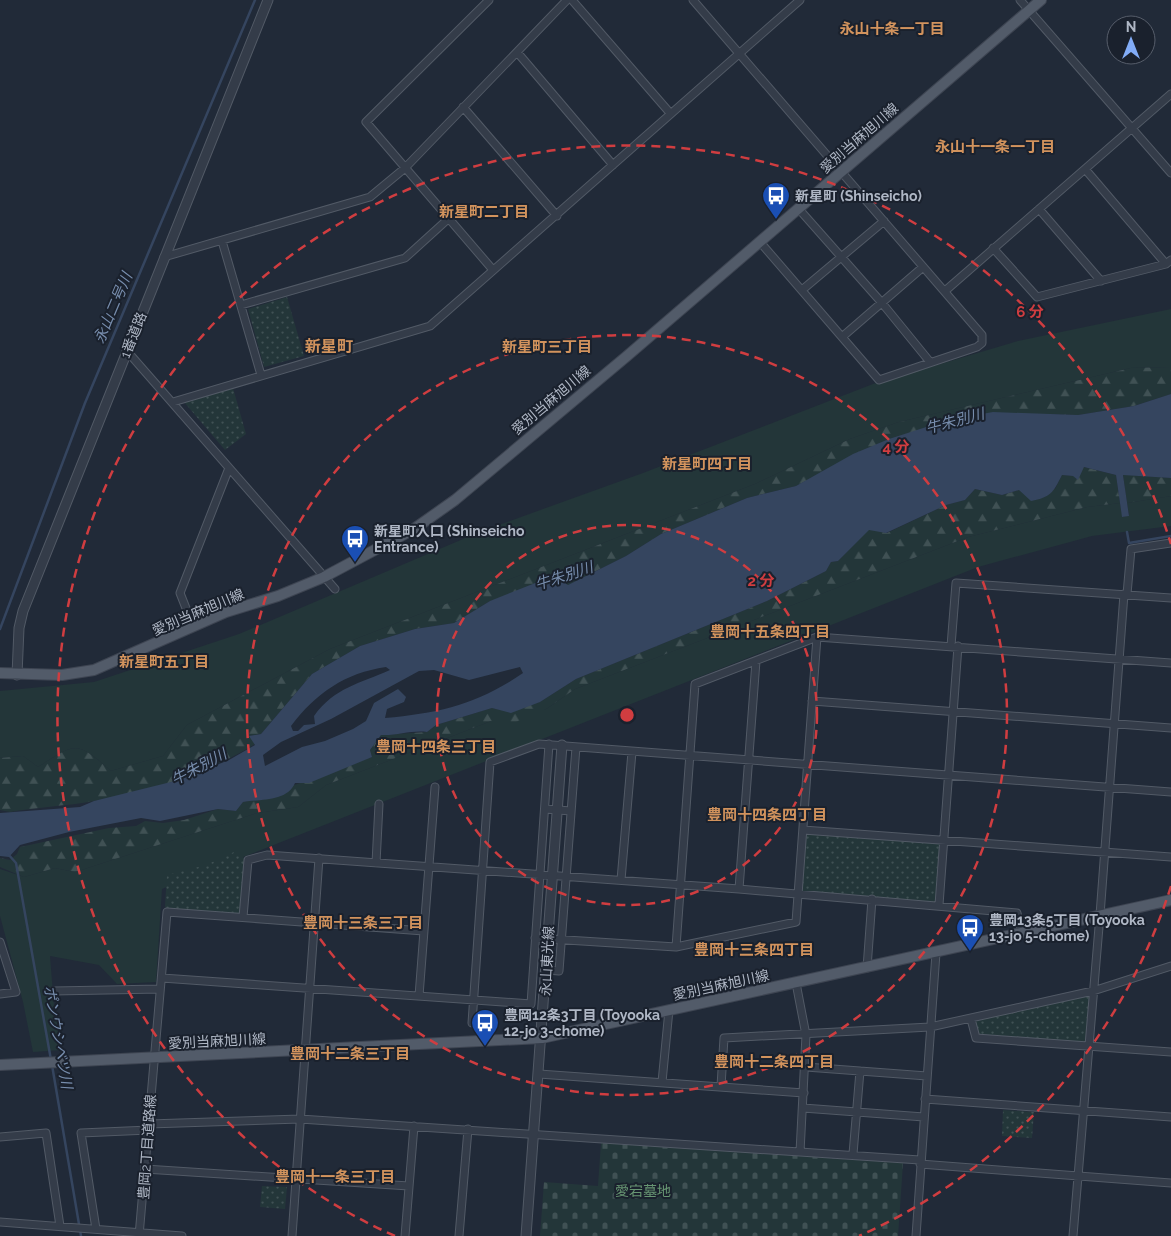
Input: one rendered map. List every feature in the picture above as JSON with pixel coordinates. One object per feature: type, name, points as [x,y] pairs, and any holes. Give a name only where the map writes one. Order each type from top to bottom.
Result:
[{"type":"main road","name":"愛別当麻旭川線","points":[[0,673],[62,675],[94,670],[226,612],[278,596],[324,577],[414,529],[455,500],[760,242],[1040,0]]},
{"type":"main road","name":"愛別当麻旭川線","points":[[0,1065],[542,1038],[1171,900]]},
{"type":"street","name":"1番道路","points":[[17,675],[19,628],[23,611],[268,0]]},
{"type":"street","points":[[489,0],[366,122],[493,270]]},
{"type":"street","points":[[164,257],[370,197],[405,168],[567,0]]},
{"type":"street","points":[[572,0],[670,113]]},
{"type":"street","points":[[693,0],[945,291],[982,335],[983,340],[977,347],[879,380],[760,242]]},
{"type":"street","points":[[173,402],[430,326],[800,0]]},
{"type":"street","points":[[1020,0],[1171,173]]},
{"type":"street","points":[[517,52],[613,165]]},
{"type":"street","points":[[945,291],[1171,94]]},
{"type":"street","points":[[463,107],[557,216]]},
{"type":"street","points":[[993,248],[1037,297],[1169,262],[1085,169]]},
{"type":"street","points":[[798,208],[882,303],[930,362]]},
{"type":"street","points":[[1039,209],[1101,281]]},
{"type":"street","points":[[242,305],[404,258],[448,219]]},
{"type":"street","points":[[802,290],[884,220]]},
{"type":"street","points":[[222,241],[261,375]]},
{"type":"street","points":[[842,337],[924,267]]},
{"type":"street","points":[[127,350],[335,589]]},
{"type":"street","points":[[193,626],[180,592],[229,468]]},
{"type":"street","points":[[1073,1236],[1119,659],[1131,549],[1171,543]]},
{"type":"street","points":[[939,905],[954,711],[956,583],[1171,598]]},
{"type":"street","points":[[535,938],[676,947],[796,922],[817,637]]},
{"type":"street","points":[[676,947],[695,684],[817,637],[1171,662]]},
{"type":"street","points":[[739,889],[756,661]]},
{"type":"street","points":[[812,701],[1171,728]]},
{"type":"street","points":[[472,1023],[490,762],[539,744],[1171,792]]},
{"type":"street","points":[[162,978],[531,1004],[549,744]]},
{"type":"street","name":"永山東光線","points":[[526,1236],[562,746]]},
{"type":"street","points":[[547,970],[559,971],[576,746]]},
{"type":"street","points":[[621,880],[632,752]]},
{"type":"street","points":[[419,996],[435,787]]},
{"type":"street","points":[[376,862],[379,804]]},
{"type":"street","points":[[545,809],[571,811]]},
{"type":"street","points":[[803,830],[1171,857]]},
{"type":"street","points":[[424,931],[242,917],[248,860],[267,855],[319,858],[939,905],[1017,913],[1022,933]]},
{"type":"street","points":[[292,1236],[319,858]]},
{"type":"street","points":[[868,968],[872,899]]},
{"type":"street","name":"豊岡2丁目道路線","points":[[140,1234],[153,1058],[167,912],[242,917]]},
{"type":"street","points":[[0,942],[16,992],[0,994]]},
{"type":"street","points":[[916,1236],[936,952]]},
{"type":"street","points":[[721,1086],[724,1038],[930,1027],[1093,992],[1171,966]]},
{"type":"street","points":[[796,983],[806,1035],[806,1067],[800,1152]]},
{"type":"street","points":[[53,991],[160,989]]},
{"type":"street","points":[[662,1082],[669,1010]]},
{"type":"street","points":[[972,1019],[976,1038],[1171,1052]]},
{"type":"street","points":[[806,1067],[927,1076]]},
{"type":"street","points":[[854,1154],[860,1071]]},
{"type":"street","points":[[539,1074],[804,1093]]},
{"type":"street","points":[[925,1099],[1171,1117]]},
{"type":"street","points":[[803,1108],[924,1117]]},
{"type":"street","points":[[96,1229],[81,1133],[300,1118],[800,1152],[854,1154],[920,1162],[1171,1183]]},
{"type":"street","points":[[405,1236],[414,1126]]},
{"type":"street","points":[[459,1236],[468,1129]]},
{"type":"street","points":[[0,1137],[46,1133],[60,1226]]},
{"type":"street","points":[[146,1168],[408,1186]]},
{"type":"street","points":[[0,1222],[182,1236]]},
{"type":"green space","points":[[287,297],[304,356],[264,367],[248,309]]},
{"type":"green space","points":[[1171,309],[1171,367],[1131,368],[899,422],[850,439],[755,484],[330,649],[187,725],[163,756],[111,771],[90,754],[76,748],[61,753],[38,767],[23,756],[0,758],[0,691],[94,682],[239,634],[482,531],[643,473],[873,384],[1018,341]]},
{"type":"green space","points":[[1171,367],[1171,394],[1134,406],[1078,415],[1036,414],[823,472],[796,486],[747,498],[661,534],[626,556],[568,585],[490,601],[454,623],[415,629],[360,646],[312,674],[261,734],[250,736],[255,744],[197,773],[136,793],[84,803],[10,812],[0,810],[0,758],[23,756],[38,767],[61,753],[76,748],[90,754],[111,771],[163,756],[187,725],[330,649],[755,484],[850,439],[899,422],[1131,368]]},
{"type":"green space","points":[[233,388],[246,434],[225,450],[184,402]]},
{"type":"green space","points":[[1084,467],[1116,475],[1120,503],[1087,507],[968,537],[575,689],[546,709],[509,725],[491,721],[326,785],[298,807],[257,813],[75,872],[55,868],[24,877],[0,867],[0,858],[10,860],[17,854],[20,847],[109,828],[136,826],[145,821],[163,823],[184,820],[218,809],[236,811],[243,802],[372,757],[370,750],[381,735],[427,732],[436,725],[492,708],[501,710],[540,702],[576,679],[767,601],[826,571],[831,562],[838,561],[869,529],[887,533],[946,505],[965,500],[975,489],[1002,495],[1019,490],[1055,489],[1062,475],[1074,476]]},
{"type":"green space","points":[[1123,474],[1171,478],[1171,496],[1127,503]]},
{"type":"green space","points":[[1171,496],[1171,526],[1092,536],[978,567],[162,889],[156,982],[117,984],[99,965],[50,956],[54,1006],[62,1050],[33,1052],[23,1002],[0,916],[0,869],[24,877],[55,868],[75,872],[257,813],[298,807],[326,785],[491,721],[546,709],[575,689],[968,537],[1087,507],[1120,503],[1123,517],[1129,515],[1127,503]]},
{"type":"green space","points":[[803,830],[944,840],[939,905],[798,894]]},
{"type":"green space","points":[[234,852],[248,860],[243,917],[167,912],[165,906],[167,875],[206,865]]},
{"type":"green space","points":[[1093,991],[1088,1045],[976,1038],[971,1019]]},
{"type":"green space","points":[[1003,1110],[1034,1112],[1032,1138],[1002,1136]]},
{"type":"green space","name":"愛宕墓地","points":[[601,1143],[903,1163],[898,1236],[540,1236],[544,1182],[598,1186]]},
{"type":"green space","points":[[262,1186],[287,1187],[285,1209],[260,1207]]},
{"type":"water","name":"牛朱別川","points":[[1171,394],[1171,478],[1123,475],[1129,516],[1122,517],[1116,475],[1084,467],[1078,480],[1073,476],[1062,475],[1051,493],[1043,498],[1031,501],[1019,490],[1002,495],[975,489],[965,500],[946,505],[886,533],[869,530],[838,561],[831,562],[826,571],[767,601],[576,679],[540,702],[511,713],[492,708],[436,725],[427,732],[381,735],[370,750],[372,757],[309,783],[295,783],[286,794],[280,797],[243,802],[236,811],[218,809],[160,821],[141,818],[69,832],[20,845],[9,857],[0,856],[0,813],[80,807],[94,801],[179,780],[229,760],[255,745],[249,736],[261,734],[312,674],[360,646],[415,629],[454,623],[490,601],[553,576],[568,585],[626,556],[661,534],[747,498],[796,486],[853,454],[889,439],[948,420],[993,412],[1078,415],[1134,406]],"holes":[[[386,667],[390,670],[348,687],[330,699],[314,716],[315,724],[304,725],[298,731],[293,731],[291,726],[301,714],[332,686],[357,674]],[[520,667],[523,673],[474,700],[441,710],[385,718],[387,709],[404,702],[406,697],[398,689],[374,703],[366,721],[353,729],[325,741],[302,747],[265,766],[263,755],[281,742],[331,719],[419,671],[434,670],[469,680]]]},
{"type":"waterway","name":"永山二号川","points":[[0,629],[85,403],[255,0]]},
{"type":"waterway","points":[[1127,532],[1129,543],[1171,536]]},
{"type":"waterway","name":"ポンウシベツ川","points":[[8,854],[16,863],[51,1060]]},
{"type":"waterway","name":"ポンウシベツ川","points":[[52,1065],[81,1236]]},
{"type":"place","name":"新星町 (Shinseicho)","points":[[776,220]]},
{"type":"place","name":"新星町入口 (Shinseicho Entrance)","points":[[355,563]]},
{"type":"place","name":"豊岡13条5丁目 (Toyooka 13-jo 5-chome)","points":[[970,952]]},
{"type":"place","name":"豊岡12条3丁目 (Toyooka 12-jo 3-chome)","points":[[485,1047]]},
{"type":"district","name":"永山十条一丁目","points":[[892,29]]},
{"type":"district","name":"永山十一条一丁目","points":[[995,147]]},
{"type":"district","name":"新星町二丁目","points":[[484,212]]},
{"type":"district","name":"新星町","points":[[329,346]]},
{"type":"district","name":"新星町三丁目","points":[[547,347]]},
{"type":"district","name":"新星町四丁目","points":[[707,464]]},
{"type":"district","name":"豊岡十五条四丁目","points":[[770,632]]},
{"type":"district","name":"新星町五丁目","points":[[164,662]]},
{"type":"district","name":"豊岡十四条三丁目","points":[[436,747]]},
{"type":"district","name":"豊岡十四条四丁目","points":[[767,815]]},
{"type":"district","name":"豊岡十三条三丁目","points":[[363,923]]},
{"type":"district","name":"豊岡十三条四丁目","points":[[754,950]]},
{"type":"district","name":"豊岡十二条三丁目","points":[[350,1054]]},
{"type":"district","name":"豊岡十二条四丁目","points":[[774,1062]]},
{"type":"district","name":"豊岡十一条三丁目","points":[[335,1177]]}]
